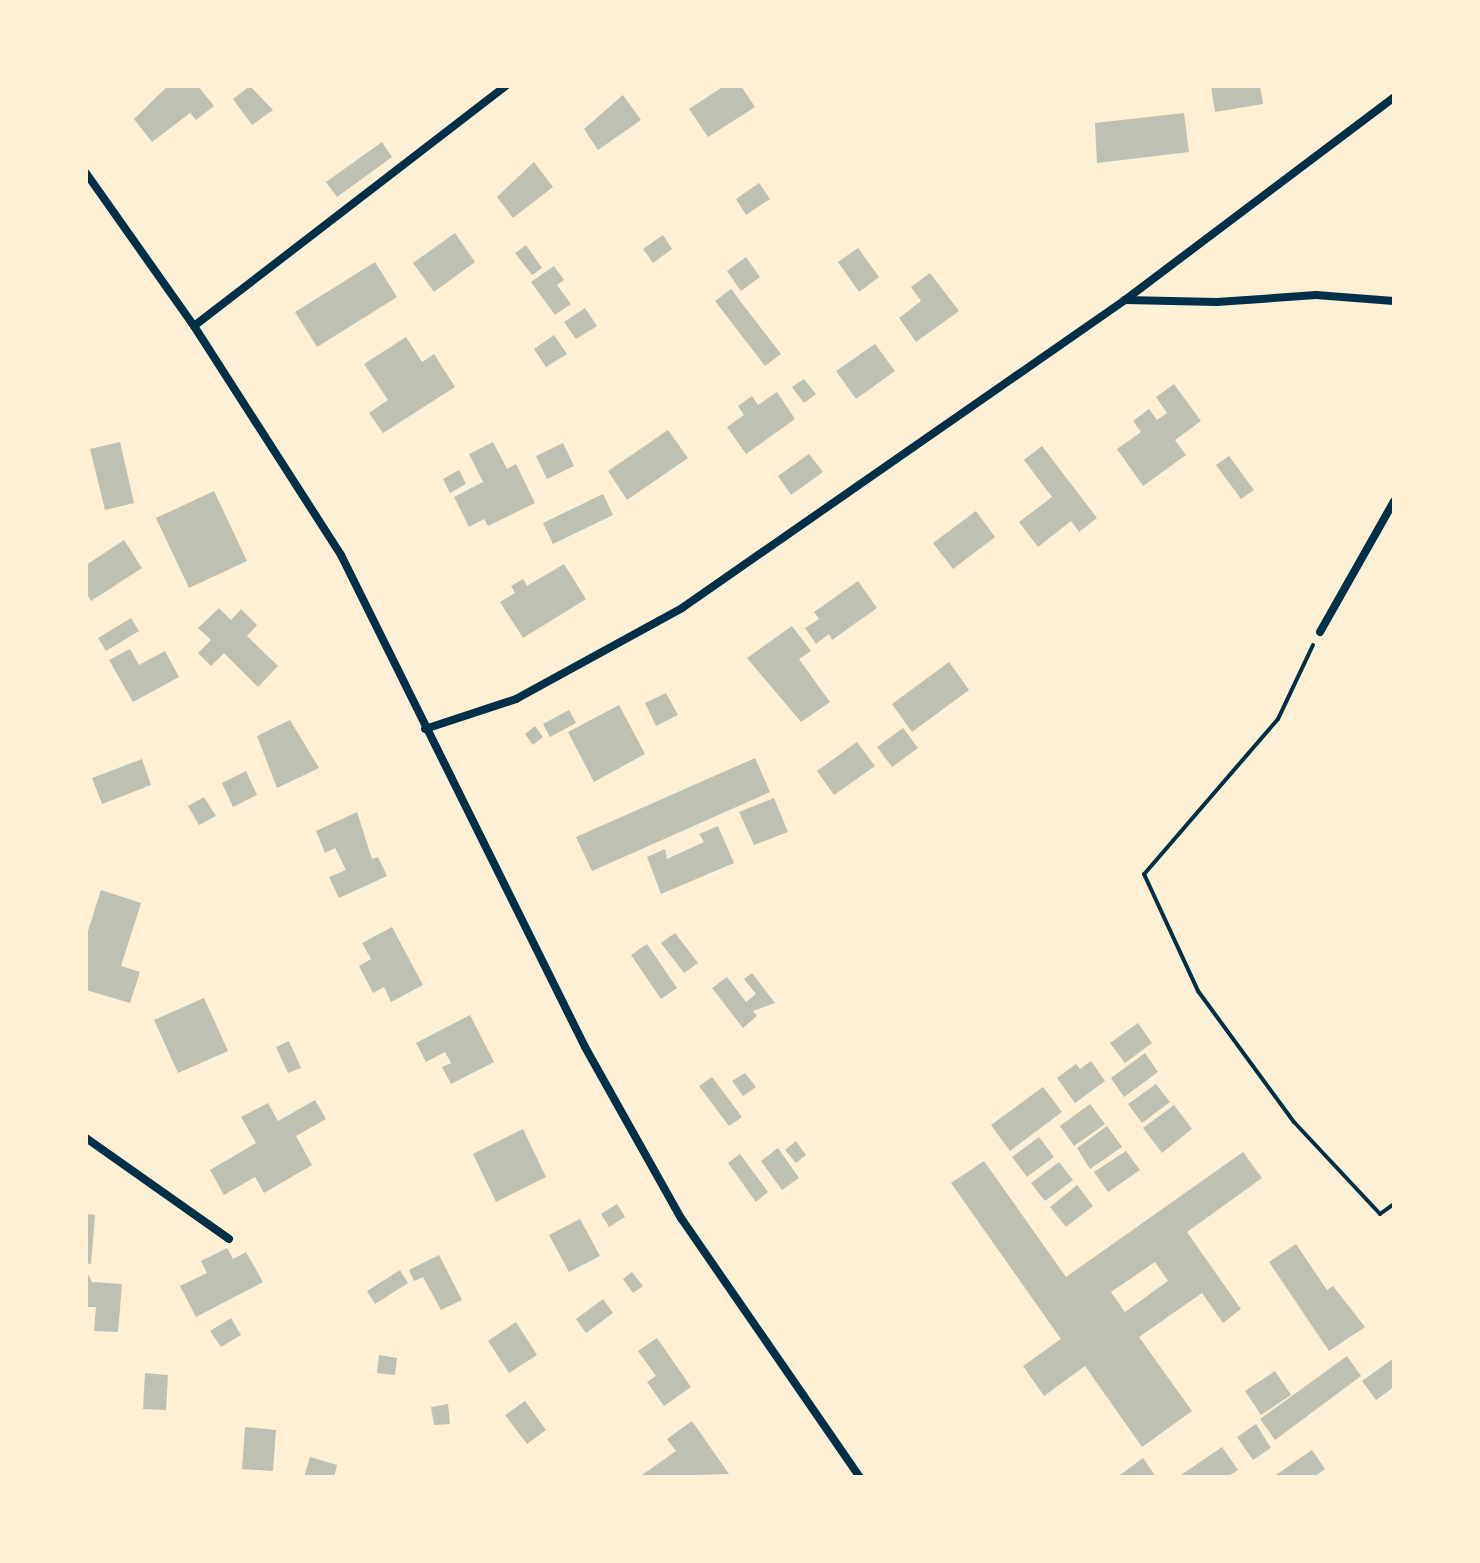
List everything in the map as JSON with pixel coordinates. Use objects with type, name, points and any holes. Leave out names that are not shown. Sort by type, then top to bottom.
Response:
[{"type":"street","points":[[194,326],[506,86]]},
{"type":"street","points":[[425,729],[516,699],[682,608],[1125,300],[1394,97]]},
{"type":"street","points":[[86,173],[194,326],[341,555],[585,1047],[681,1218],[859,1477]]},
{"type":"street","points":[[1125,300],[1217,302],[1316,295],[1394,301]]},
{"type":"street","points":[[1320,632],[1394,501]]},
{"type":"street","points":[[86,1138],[229,1239]]},
{"type":"path","points":[[1320,632],[1278,719],[1144,874],[1198,991],[1294,1122],[1380,1214],[1394,1204]]},
{"type":"building","points":[[168,86],[198,86],[214,106],[196,120],[190,113],[152,142],[134,119]]},
{"type":"building","points":[[250,86],[273,110],[252,125],[233,99]]},
{"type":"building","points":[[724,86],[741,86],[755,107],[708,137],[689,109]]},
{"type":"building","points":[[1211,86],[1260,86],[1263,104],[1215,112]]},
{"type":"building","points":[[623,95],[641,120],[598,150],[584,129]]},
{"type":"building","points":[[1184,113],[1189,152],[1097,163],[1095,123]]},
{"type":"building","points":[[382,142],[392,157],[337,197],[326,182]]},
{"type":"building","points":[[534,162],[553,187],[513,218],[497,197]]},
{"type":"building","points":[[759,183],[770,199],[746,215],[736,199]]},
{"type":"building","points":[[455,233],[475,262],[434,292],[413,263]]},
{"type":"building","points":[[663,235],[672,249],[653,263],[643,249]]},
{"type":"building","points":[[526,245],[542,268],[532,275],[515,253]]},
{"type":"building","points":[[858,248],[879,277],[859,292],[838,262]]},
{"type":"building","points":[[746,257],[760,277],[741,291],[727,271]]},
{"type":"building","points":[[375,262],[397,297],[317,347],[295,312]]},
{"type":"building","points":[[554,266],[564,280],[557,285],[571,304],[555,315],[531,282]]},
{"type":"building","points":[[930,273],[959,311],[916,342],[899,318],[921,301],[911,287]]},
{"type":"building","points":[[731,289],[781,354],[765,366],[715,301]]},
{"type":"building","points":[[585,308],[597,326],[576,339],[564,322]]},
{"type":"building","points":[[554,335],[567,354],[546,367],[534,349]]},
{"type":"building","points":[[406,337],[422,362],[434,354],[455,387],[383,433],[369,413],[388,400],[364,364]]},
{"type":"building","points":[[875,344],[895,371],[856,399],[836,371]]},
{"type":"building","points":[[804,379],[816,394],[804,403],[792,387]]},
{"type":"building","points":[[1174,384],[1201,421],[1175,440],[1186,455],[1143,486],[1117,449],[1141,432],[1133,421],[1149,409],[1157,420],[1167,413],[1156,397]]},
{"type":"building","points":[[777,392],[795,419],[746,454],[727,427],[744,415],[738,406],[752,396],[758,405]]},
{"type":"building","points":[[668,430],[688,458],[627,500],[608,471]]},
{"type":"building","points":[[120,442],[134,503],[105,510],[90,449]]},
{"type":"building","points":[[493,442],[507,469],[516,464],[535,503],[488,526],[484,519],[469,527],[454,497],[483,482],[469,454]]},
{"type":"building","points":[[563,443],[574,466],[547,479],[536,456]]},
{"type":"building","points":[[1042,446],[1097,518],[1079,532],[1071,521],[1038,547],[1019,522],[1052,497],[1024,460]]},
{"type":"building","points":[[809,454],[823,472],[791,495],[778,476]]},
{"type":"building","points":[[1229,456],[1254,490],[1241,499],[1216,465]]},
{"type":"building","points":[[459,470],[466,484],[450,493],[443,479]]},
{"type":"building","points":[[214,491],[247,561],[189,588],[156,518]]},
{"type":"building","points":[[603,494],[613,515],[553,544],[543,523]]},
{"type":"building","points":[[976,511],[995,537],[953,569],[933,543]]},
{"type":"building","points":[[124,540],[142,568],[91,601],[86,593],[86,565]]},
{"type":"building","points":[[564,564],[586,599],[523,638],[500,602],[515,593],[511,586],[523,579],[527,586]]},
{"type":"building","points":[[858,581],[877,608],[832,640],[829,634],[816,644],[805,628],[819,619],[814,612]]},
{"type":"building","points":[[219,608],[231,620],[241,609],[257,625],[247,636],[278,666],[258,687],[224,653],[211,666],[198,653],[211,640],[198,628]]},
{"type":"building","points":[[131,618],[139,631],[106,651],[98,638]]},
{"type":"building","points":[[792,626],[811,651],[799,659],[830,702],[801,722],[747,658]]},
{"type":"building","points":[[130,649],[139,665],[165,651],[179,677],[133,702],[109,660]]},
{"type":"building","points":[[949,662],[969,690],[912,732],[892,704]]},
{"type":"building","points":[[666,693],[678,715],[656,726],[645,703]]},
{"type":"building","points":[[619,705],[645,754],[594,782],[568,732]]},
{"type":"building","points":[[569,710],[576,723],[550,737],[543,724]]},
{"type":"building","points":[[290,720],[319,768],[277,788],[257,736]]},
{"type":"building","points":[[535,726],[543,737],[533,745],[525,734]]},
{"type":"building","points":[[903,728],[918,748],[892,767],[877,747]]},
{"type":"building","points":[[857,742],[875,766],[834,795],[817,771]]},
{"type":"building","points":[[755,758],[770,792],[592,871],[576,837]]},
{"type":"building","points":[[142,759],[151,785],[102,804],[92,778]]},
{"type":"building","points":[[246,771],[257,795],[233,807],[222,783]]},
{"type":"building","points":[[204,797],[216,816],[199,825],[188,806]]},
{"type":"building","points":[[774,798],[788,832],[754,845],[739,812]]},
{"type":"building","points":[[357,812],[372,859],[378,857],[387,876],[339,898],[329,877],[346,870],[335,848],[325,853],[316,831]]},
{"type":"building","points":[[718,826],[734,863],[661,894],[647,857],[665,849],[667,859],[704,842],[699,834]]},
{"type":"building","points":[[101,890],[141,903],[121,966],[140,972],[130,1003],[86,990],[86,937]]},
{"type":"building","points":[[392,927],[423,985],[391,1002],[384,987],[373,993],[359,966],[371,959],[362,943]]},
{"type":"building","points":[[675,933],[698,963],[684,973],[661,943]]},
{"type":"building","points":[[647,944],[677,988],[661,999],[631,955]]},
{"type":"building","points":[[752,973],[775,1003],[753,1011],[757,1016],[743,1028],[712,988],[727,977],[746,1002],[756,994],[744,979]]},
{"type":"building","points":[[204,998],[228,1051],[178,1073],[154,1020]]},
{"type":"building","points":[[470,1015],[494,1062],[451,1084],[442,1067],[451,1063],[445,1052],[426,1062],[416,1043]]},
{"type":"building","points":[[1138,1023],[1152,1043],[1125,1063],[1110,1043]]},
{"type":"building","points":[[289,1041],[301,1068],[288,1073],[276,1047]]},
{"type":"building","points":[[1145,1053],[1158,1072],[1124,1097],[1111,1078]]},
{"type":"building","points":[[1091,1061],[1105,1081],[1075,1103],[1057,1078],[1076,1064],[1080,1069]]},
{"type":"building","points":[[745,1073],[756,1087],[743,1096],[732,1081]]},
{"type":"building","points":[[712,1077],[742,1117],[729,1126],[699,1086]]},
{"type":"building","points":[[1156,1084],[1170,1102],[1142,1123],[1128,1104]]},
{"type":"building","points":[[1043,1087],[1062,1112],[1010,1151],[991,1125]]},
{"type":"building","points":[[315,1100],[326,1119],[296,1136],[312,1165],[264,1193],[255,1177],[224,1195],[210,1170],[256,1143],[241,1117],[268,1103],[278,1121]]},
{"type":"building","points":[[1090,1104],[1105,1124],[1074,1146],[1060,1126]]},
{"type":"building","points":[[1174,1105],[1192,1129],[1162,1153],[1143,1128]]},
{"type":"building","points":[[1107,1126],[1122,1147],[1090,1169],[1077,1148]]},
{"type":"building","points":[[523,1129],[546,1177],[496,1202],[473,1154]]},
{"type":"building","points":[[1039,1137],[1054,1157],[1027,1177],[1012,1157]]},
{"type":"building","points":[[796,1141],[806,1155],[796,1163],[785,1150]]},
{"type":"building","points":[[778,1148],[799,1178],[782,1190],[761,1161]]},
{"type":"building","points":[[1126,1151],[1140,1170],[1108,1192],[1094,1172]]},
{"type":"building","points":[[1243,1152],[1262,1178],[1187,1232],[1241,1309],[1223,1323],[1202,1293],[1139,1337],[1192,1411],[1142,1447],[1085,1366],[1044,1396],[1023,1366],[1061,1339],[951,1183],[984,1161],[1066,1277]],"holes":[[[1155,1262],[1168,1281],[1125,1312],[1111,1292]]]},
{"type":"building","points":[[740,1154],[768,1192],[756,1202],[728,1163]]},
{"type":"building","points":[[1059,1162],[1073,1180],[1045,1201],[1031,1183]]},
{"type":"building","points":[[1077,1185],[1093,1206],[1066,1227],[1050,1207]]},
{"type":"building","points":[[617,1204],[625,1217],[609,1227],[601,1214]]},
{"type":"building","points":[[86,1214],[95,1215],[91,1264],[86,1263]]},
{"type":"building","points":[[580,1219],[600,1256],[569,1272],[549,1235]]},
{"type":"building","points":[[1296,1244],[1327,1290],[1333,1286],[1365,1327],[1329,1351],[1269,1262]]},
{"type":"building","points":[[227,1248],[233,1259],[246,1252],[263,1282],[196,1317],[180,1286],[207,1273],[201,1261]]},
{"type":"building","points":[[439,1255],[462,1300],[441,1310],[423,1277],[414,1281],[409,1270]]},
{"type":"building","points":[[86,1270],[92,1282],[122,1284],[118,1332],[94,1331],[96,1307],[86,1307]]},
{"type":"building","points":[[400,1270],[408,1283],[375,1304],[367,1291]]},
{"type":"building","points":[[632,1272],[643,1286],[633,1293],[623,1279]]},
{"type":"building","points":[[603,1299],[613,1313],[586,1333],[576,1319]]},
{"type":"building","points":[[231,1318],[241,1335],[221,1347],[210,1331]]},
{"type":"building","points":[[516,1322],[537,1355],[509,1373],[488,1341]]},
{"type":"building","points":[[657,1338],[691,1387],[664,1406],[647,1382],[656,1376],[638,1351]]},
{"type":"building","points":[[379,1355],[397,1358],[395,1375],[377,1373]]},
{"type":"building","points":[[1347,1356],[1361,1376],[1275,1440],[1260,1419]]},
{"type":"building","points":[[1394,1358],[1394,1387],[1376,1400],[1362,1381]]},
{"type":"building","points":[[1275,1371],[1291,1395],[1261,1415],[1245,1391]]},
{"type":"building","points":[[145,1373],[168,1375],[166,1410],[143,1409]]},
{"type":"building","points":[[525,1401],[546,1430],[527,1444],[505,1415]]},
{"type":"building","points":[[448,1404],[450,1424],[434,1425],[431,1407]]},
{"type":"building","points":[[692,1421],[729,1474],[639,1477],[676,1451],[667,1439]]},
{"type":"building","points":[[1256,1424],[1271,1448],[1253,1460],[1237,1437]]},
{"type":"building","points":[[245,1427],[276,1430],[273,1471],[242,1469]]},
{"type":"building","points":[[1222,1447],[1238,1470],[1227,1477],[1178,1477]]},
{"type":"building","points":[[1312,1450],[1325,1469],[1314,1477],[1273,1477]]},
{"type":"building","points":[[310,1457],[337,1465],[334,1477],[304,1477]]},
{"type":"building","points":[[1143,1458],[1156,1477],[1120,1475]]}]
